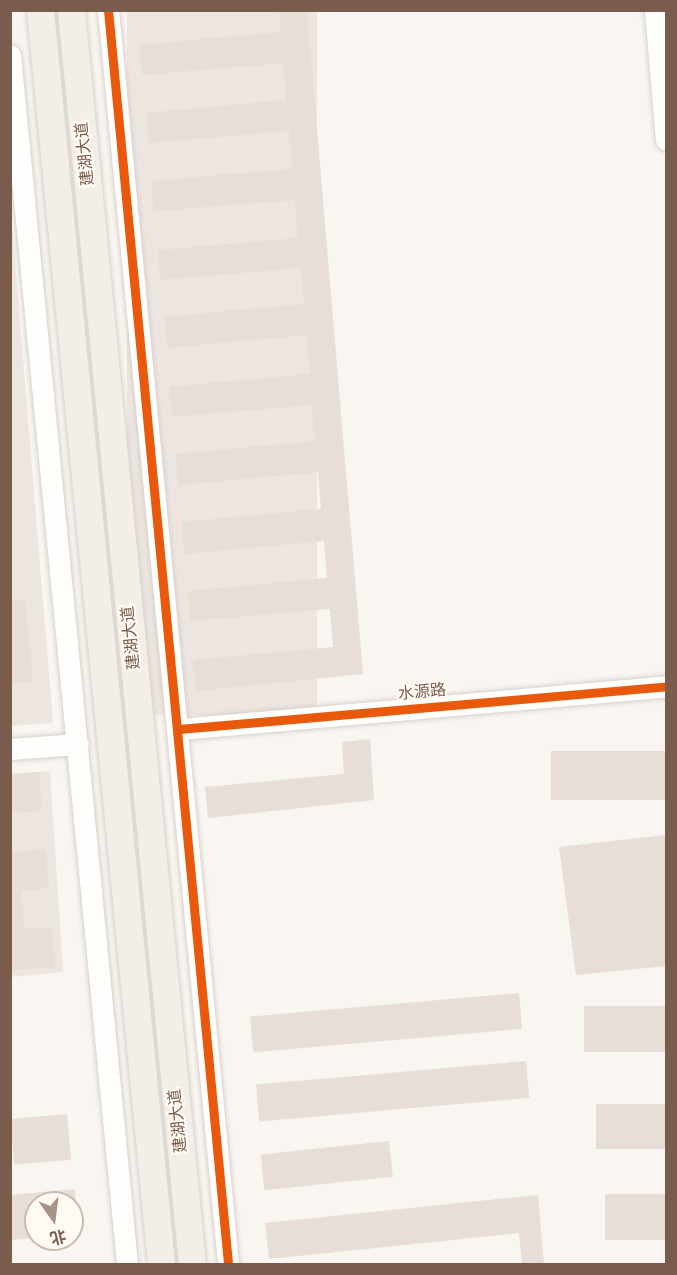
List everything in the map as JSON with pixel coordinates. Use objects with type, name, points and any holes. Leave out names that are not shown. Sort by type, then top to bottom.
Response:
[{"type":"main road","name":"建湖大道","points":[[40,10],[161,1264]]},
{"type":"main road","name":"建湖大道","points":[[71,10],[192,1264]]},
{"type":"street","points":[[108,10],[179,729],[228,1264]]},
{"type":"street","points":[[655,10],[666,140]]},
{"type":"street","points":[[10,55],[127,1264]]},
{"type":"street","name":"水源路","points":[[179,729],[666,686]]},
{"type":"street","points":[[10,749],[78,744]]},
{"type":"shaded area","points":[[127,11],[317,11],[317,715],[127,715]]},
{"type":"shaded area","points":[[10,201],[53,723],[11,726],[10,726]]},
{"type":"shaded area","points":[[50,771],[63,972],[11,977],[11,774]]},
{"type":"building","points":[[279,10],[307,10],[363,674],[196,691],[193,660],[333,647],[330,609],[190,621],[188,591],[327,578],[324,541],[184,554],[182,522],[321,509],[318,472],[178,485],[176,454],[315,441],[312,405],[172,417],[169,387],[310,374],[306,335],[167,348],[164,317],[304,304],[301,268],[160,280],[158,250],[298,238],[295,200],[154,211],[151,181],[292,169],[289,131],[149,143],[146,113],[286,100],[283,63],[142,75],[139,45],[280,32]]},
{"type":"building","points":[[25,599],[33,681],[10,683],[10,601]]},
{"type":"building","points":[[370,739],[374,800],[208,818],[205,787],[344,774],[342,742]]},
{"type":"building","points":[[551,751],[666,751],[666,800],[551,800]]},
{"type":"building","points":[[39,772],[42,811],[13,813],[10,774]]},
{"type":"building","points":[[666,835],[666,966],[576,975],[559,847]]},
{"type":"building","points":[[45,849],[49,888],[21,890],[24,929],[52,927],[55,967],[10,970],[10,852]]},
{"type":"building","points":[[519,993],[522,1029],[253,1052],[250,1017]]},
{"type":"building","points":[[584,1006],[666,1006],[666,1052],[584,1052]]},
{"type":"building","points":[[526,1061],[529,1098],[259,1121],[256,1085]]},
{"type":"building","points":[[596,1104],[666,1104],[666,1149],[596,1149]]},
{"type":"building","points":[[67,1114],[71,1160],[14,1165],[10,1119]]},
{"type":"building","points":[[389,1141],[393,1177],[264,1190],[261,1154]]},
{"type":"building","points":[[24,1194],[24,1239],[10,1240],[10,1195]]},
{"type":"building","points":[[605,1194],[666,1194],[666,1240],[605,1240]]},
{"type":"building","points":[[538,1195],[544,1264],[522,1264],[519,1233],[269,1259],[265,1223]]},
{"type":"cycle path","points":[[108,10],[228,1264]]},
{"type":"cycle path","points":[[179,729],[666,686]]}]
